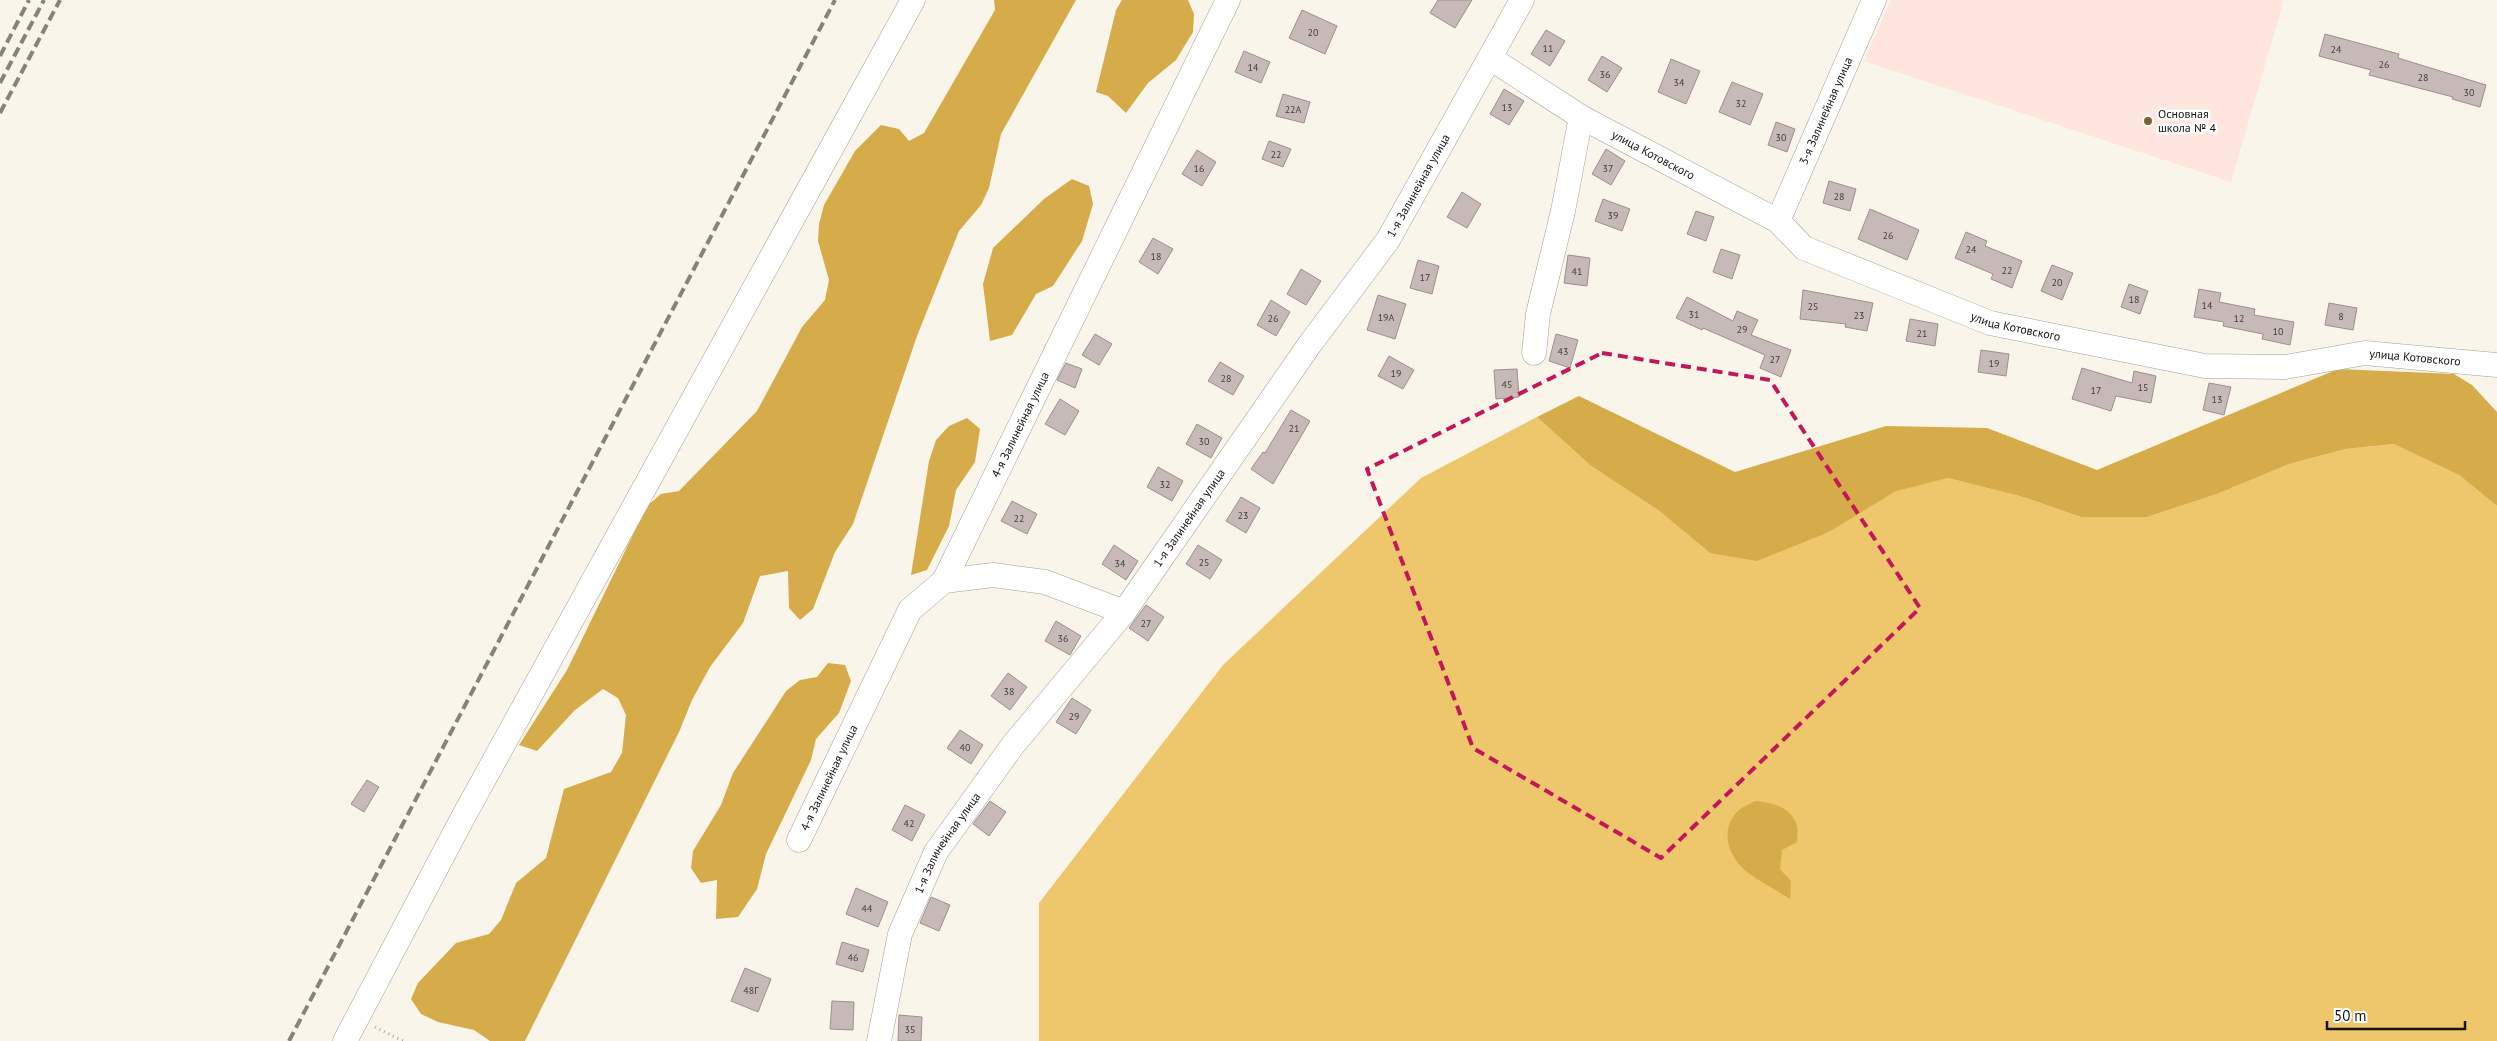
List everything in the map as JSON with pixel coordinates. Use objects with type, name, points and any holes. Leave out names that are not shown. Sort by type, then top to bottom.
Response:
[{"type":"street","points":[[345,1041],[460,821],[913,0]]},
{"type":"street","name":"4-я Залинейная улица","points":[[799,840],[910,610],[944,581],[1228,0]]},
{"type":"street","name":"1-я Залинейная улица","points":[[879,1041],[900,934],[936,852],[1012,746],[1124,612],[1310,344],[1388,240],[1522,0]]},
{"type":"street","name":"3-я Залинейная улица","points":[[1778,221],[1874,0]]},
{"type":"street","name":"улица Котовского","points":[[1490,58],[1581,117],[1778,221],[1804,248],[1990,323],[2205,366],[2286,367],[2365,353],[2497,365]]},
{"type":"street","points":[[1534,353],[1538,314],[1563,211],[1581,117]]},
{"type":"street","points":[[944,581],[993,576],[1045,582],[1124,612]]},
{"type":"path","points":[[357,1017],[403,1041]]},
{"type":"highlighted area","points":[[1602,353],[1770,380],[1920,608],[1661,858],[1473,748],[1367,469]]},
{"type":"shaded area","points":[[994,0],[1076,0],[1001,134],[989,188],[981,205],[959,231],[917,336],[853,524],[835,552],[813,609],[800,620],[789,608],[788,571],[760,576],[743,623],[710,667],[692,700],[679,732],[525,1041],[490,1041],[474,1030],[438,1022],[421,1014],[411,999],[418,983],[456,943],[489,934],[501,920],[516,883],[546,858],[564,789],[611,772],[622,753],[626,715],[618,698],[603,689],[575,710],[537,751],[519,745],[567,670],[647,506],[661,494],[679,491],[757,411],[802,327],[825,300],[829,280],[818,241],[819,224],[824,205],[855,151],[881,125],[899,129],[909,141],[924,133],[995,10]]},
{"type":"shaded area","points":[[1122,0],[1188,0],[1194,14],[1193,32],[1176,60],[1148,83],[1126,113],[1108,96],[1096,92],[1116,10]]},
{"type":"shaded area","name":"Основная школа № 4","points":[[1891,0],[2284,0],[2231,182],[1864,61]]},
{"type":"shaded area","points":[[1072,179],[1089,186],[1093,204],[1082,241],[1053,286],[1036,294],[1012,335],[990,341],[983,284],[993,248],[1044,199]]},
{"type":"shaded area","points":[[2338,369],[2454,374],[2472,385],[2497,412],[2497,506],[2459,475],[2394,444],[2346,449],[2289,464],[2217,494],[2147,517],[2081,517],[2023,497],[1948,478],[1896,491],[1829,532],[1757,561],[1710,553],[1658,510],[1591,466],[1537,417],[1579,396],[1735,472],[1886,426],[1987,428],[2097,470]]},
{"type":"shaded area","points":[[1537,417],[1591,466],[1658,510],[1710,553],[1829,532],[1896,490],[1948,478],[2023,497],[2081,517],[2147,517],[2217,494],[2289,464],[2346,449],[2395,444],[2459,475],[2497,506],[2497,1041],[1039,1041],[1039,903],[1223,665],[1421,478]]},
{"type":"shaded area","points":[[967,418],[980,429],[975,462],[956,490],[949,526],[927,570],[911,575],[929,461],[936,440],[949,426]]},
{"type":"shaded area","points":[[828,663],[845,665],[851,681],[839,713],[816,739],[811,760],[766,854],[757,889],[738,917],[716,919],[717,880],[701,883],[691,868],[693,851],[721,805],[733,773],[786,691],[800,680],[817,677]]},
{"type":"shaded area","points":[[1755,801],[1774,804],[1786,810],[1791,814],[1797,826],[1797,842],[1782,850],[1780,869],[1791,881],[1790,899],[1763,883],[1740,866],[1728,843],[1727,834],[1732,818],[1740,810]]},
{"type":"building","points":[[1438,0],[1472,0],[1455,28],[1430,13]]},
{"type":"building","points":[[1302,10],[1337,26],[1325,54],[1289,38]]},
{"type":"building","points":[[1546,30],[1565,41],[1550,66],[1531,54]]},
{"type":"building","points":[[2325,34],[2399,54],[2398,58],[2486,85],[2480,107],[2452,99],[2453,97],[2369,75],[2371,70],[2319,56]]},
{"type":"building","points":[[1244,51],[1270,62],[1261,83],[1235,72]]},
{"type":"building","points":[[1602,56],[1622,68],[1607,92],[1588,80]]},
{"type":"building","points":[[1671,59],[1700,71],[1686,104],[1658,92]]},
{"type":"building","points":[[1732,82],[1763,94],[1750,125],[1719,112]]},
{"type":"building","points":[[1504,89],[1524,101],[1509,125],[1490,114]]},
{"type":"building","points":[[1283,94],[1310,102],[1304,123],[1276,116]]},
{"type":"building","points":[[1776,122],[1795,129],[1787,152],[1768,145]]},
{"type":"building","points":[[1269,141],[1291,149],[1283,167],[1262,159]]},
{"type":"building","points":[[1606,149],[1625,161],[1611,185],[1592,174]]},
{"type":"building","points":[[1197,150],[1216,162],[1202,186],[1182,174]]},
{"type":"building","points":[[1829,181],[1856,189],[1850,211],[1823,203]]},
{"type":"building","points":[[1462,192],[1481,204],[1467,228],[1447,217]]},
{"type":"building","points":[[1603,199],[1630,209],[1622,231],[1595,221]]},
{"type":"building","points":[[1870,209],[1919,230],[1907,260],[1858,239]]},
{"type":"building","points":[[1696,211],[1714,217],[1706,241],[1687,234]]},
{"type":"building","points":[[1966,232],[1987,241],[1985,246],[2022,261],[2012,288],[1991,279],[1993,274],[1955,258]]},
{"type":"building","points":[[1153,238],[1173,249],[1158,274],[1139,262]]},
{"type":"building","points":[[1721,249],[1740,255],[1732,279],[1713,272]]},
{"type":"building","points":[[1568,255],[1590,258],[1587,286],[1564,283]]},
{"type":"building","points":[[1418,260],[1439,266],[1432,294],[1410,288]]},
{"type":"building","points":[[2052,265],[2073,273],[2062,300],[2041,291]]},
{"type":"building","points":[[1301,269],[1321,281],[1306,305],[1287,294]]},
{"type":"building","points":[[2129,284],[2148,291],[2140,314],[2121,307]]},
{"type":"building","points":[[2199,289],[2221,293],[2219,302],[2255,309],[2254,315],[2294,322],[2290,345],[2262,339],[2263,334],[2223,326],[2224,322],[2194,317]]},
{"type":"building","points":[[1803,290],[1873,303],[1867,331],[1845,327],[1846,324],[1800,319]]},
{"type":"building","points":[[1378,295],[1406,304],[1395,339],[1367,330]]},
{"type":"building","points":[[1687,297],[1733,321],[1737,311],[1758,320],[1751,335],[1791,350],[1781,377],[1760,368],[1765,355],[1676,318]]},
{"type":"building","points":[[1271,300],[1290,312],[1276,336],[1257,325]]},
{"type":"building","points":[[2329,303],[2357,308],[2353,330],[2325,325]]},
{"type":"building","points":[[1910,319],[1938,324],[1935,346],[1906,341]]},
{"type":"building","points":[[1095,334],[1112,344],[1099,365],[1082,355]]},
{"type":"building","points":[[1556,334],[1578,340],[1570,368],[1549,361]]},
{"type":"building","points":[[1981,350],[2009,354],[2006,376],[1978,372]]},
{"type":"building","points":[[1389,356],[1414,370],[1403,389],[1378,376]]},
{"type":"building","points":[[1220,362],[1244,376],[1233,395],[1208,381]]},
{"type":"building","points":[[1066,363],[1082,369],[1075,388],[1057,380]]},
{"type":"building","points":[[2082,368],[2132,383],[2134,371],[2156,376],[2151,403],[2116,396],[2111,411],[2072,399]]},
{"type":"building","points":[[1517,369],[1519,397],[1496,399],[1494,370]]},
{"type":"building","points":[[2209,383],[2231,387],[2224,415],[2203,410]]},
{"type":"building","points":[[1060,399],[1079,411],[1065,435],[1045,424]]},
{"type":"building","points":[[1291,410],[1310,421],[1273,484],[1251,469],[1263,452],[1265,453]]},
{"type":"building","points":[[1197,424],[1222,438],[1211,458],[1186,444]]},
{"type":"building","points":[[1158,467],[1183,481],[1172,501],[1147,487]]},
{"type":"building","points":[[1241,497],[1260,508],[1246,533],[1226,521]]},
{"type":"building","points":[[1012,501],[1037,514],[1027,534],[1001,521]]},
{"type":"building","points":[[1114,545],[1138,561],[1126,580],[1102,564]]},
{"type":"building","points":[[1198,545],[1222,560],[1210,579],[1186,564]]},
{"type":"building","points":[[1146,605],[1164,617],[1148,641],[1129,628]]},
{"type":"building","points":[[1056,621],[1081,636],[1070,655],[1045,641]]},
{"type":"building","points":[[1008,673],[1027,687],[1010,710],[991,696]]},
{"type":"building","points":[[1072,698],[1091,710],[1076,734],[1056,722]]},
{"type":"building","points":[[960,730],[983,745],[971,764],[947,748]]},
{"type":"building","points":[[367,780],[379,787],[364,812],[351,804]]},
{"type":"building","points":[[990,801],[1006,812],[989,836],[973,824]]},
{"type":"building","points":[[905,805],[925,815],[912,841],[892,830]]},
{"type":"building","points":[[856,888],[888,902],[878,927],[846,914]]},
{"type":"building","points":[[931,897],[950,905],[939,931],[920,923]]},
{"type":"building","points":[[842,942],[869,950],[863,972],[836,964]]},
{"type":"building","points":[[745,968],[771,979],[758,1012],[731,1001]]},
{"type":"building","points":[[832,1001],[854,1002],[853,1030],[830,1029]]},
{"type":"building","points":[[899,1015],[922,1017],[921,1041],[898,1041]]},
{"type":"railway","points":[[0,56],[29,0]]},
{"type":"railway","points":[[0,83],[44,0]]},
{"type":"railway","points":[[0,113],[60,0]]},
{"type":"railway","points":[[289,1041],[835,0]]},
{"type":"place","name":"Основная школа № 4","points":[[2148,121]]}]
